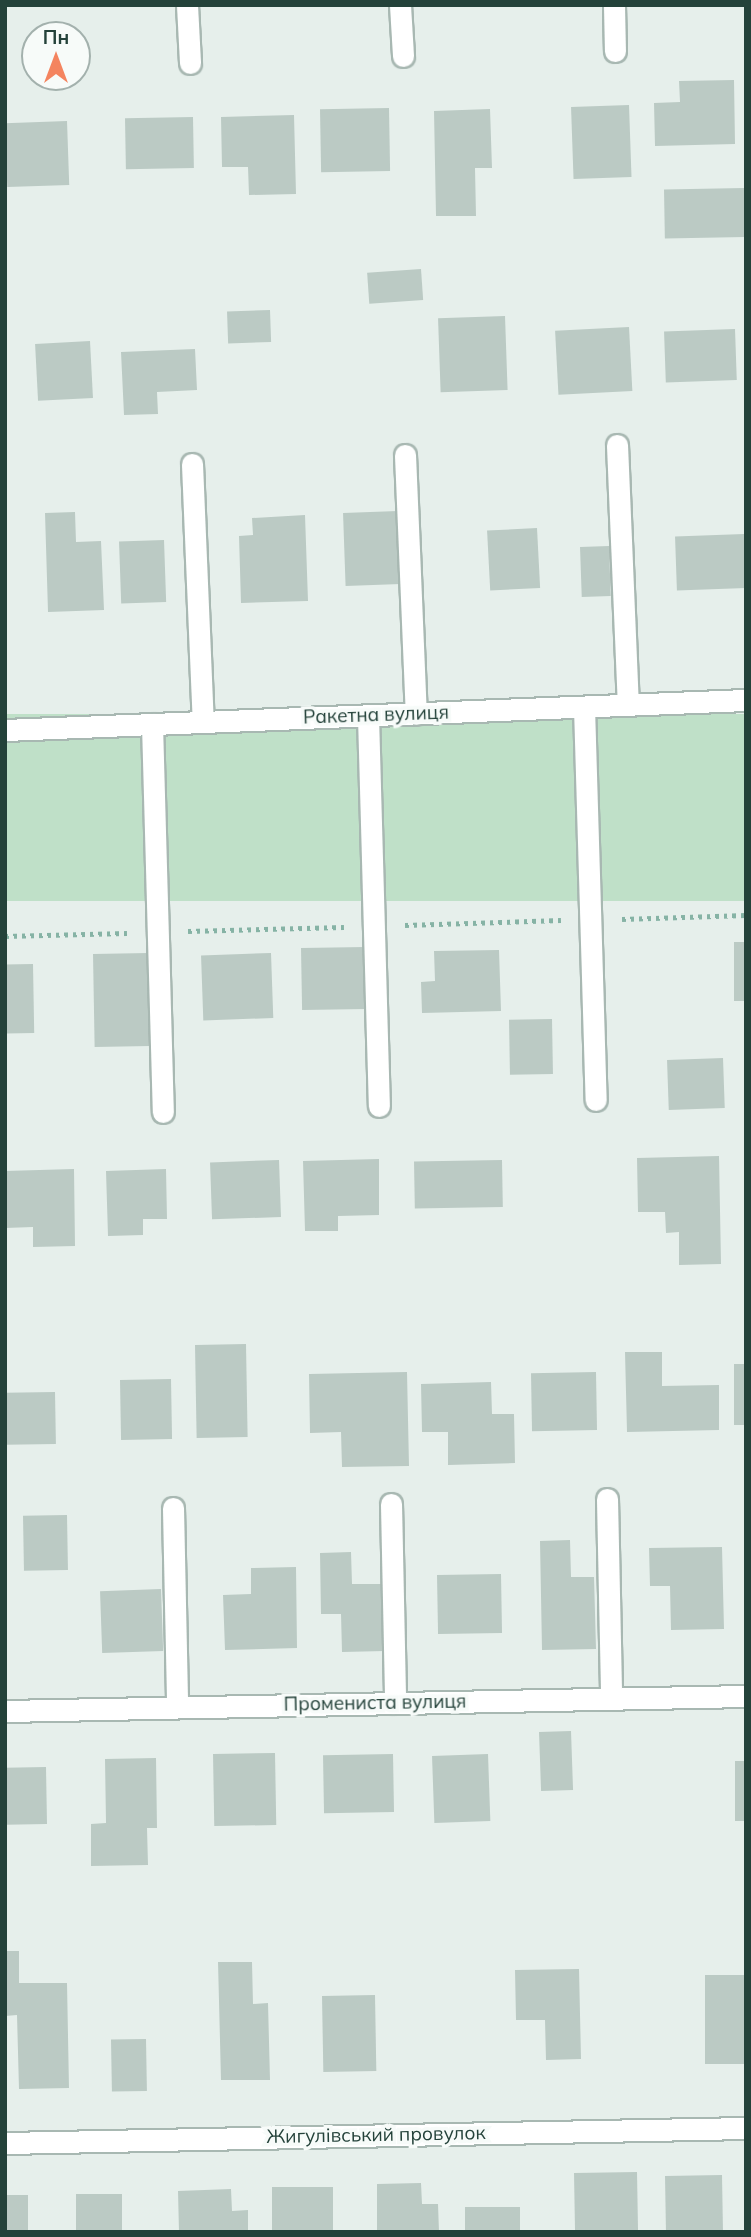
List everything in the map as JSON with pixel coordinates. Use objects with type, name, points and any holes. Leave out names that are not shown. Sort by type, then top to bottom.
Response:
[{"type":"street","points":[[187,5],[190,63]]},
{"type":"street","points":[[400,5],[403,56]]},
{"type":"street","points":[[614,5],[615,51]]},
{"type":"street","points":[[617,445],[628,705]]},
{"type":"street","points":[[405,455],[416,714]]},
{"type":"street","points":[[192,464],[203,722]]},
{"type":"street","name":"Ракетна вулиця","points":[[5,730],[746,700]]},
{"type":"street","points":[[584,707],[596,1100]]},
{"type":"street","points":[[368,716],[379,1106]]},
{"type":"street","points":[[152,724],[163,1112]]},
{"type":"street","points":[[607,1499],[611,1698]]},
{"type":"street","points":[[391,1504],[395,1703]]},
{"type":"street","points":[[173,1508],[177,1707]]},
{"type":"street","name":"Промениста вулиця","points":[[5,1711],[746,1696]]},
{"type":"street","name":"Жигулівський провулок","points":[[5,2143],[746,2128]]},
{"type":"green space","points":[[5,714],[746,714],[746,901],[5,901]]},
{"type":"building","points":[[734,80],[735,144],[655,146],[654,103],[680,102],[679,81]]},
{"type":"building","points":[[629,105],[632,177],[574,179],[571,107]]},
{"type":"building","points":[[389,108],[390,171],[321,172],[320,109]]},
{"type":"building","points":[[490,109],[492,168],[475,168],[476,216],[436,216],[434,111]]},
{"type":"building","points":[[294,115],[296,194],[249,195],[248,167],[222,167],[221,117]]},
{"type":"building","points":[[193,117],[194,168],[126,169],[125,118]]},
{"type":"building","points":[[67,121],[69,185],[7,187],[5,123]]},
{"type":"building","points":[[744,188],[745,237],[665,238],[664,189]]},
{"type":"building","points":[[421,269],[423,300],[369,304],[367,273]]},
{"type":"building","points":[[270,310],[271,342],[228,343],[227,312]]},
{"type":"building","points":[[505,316],[508,390],[441,392],[438,318]]},
{"type":"building","points":[[629,327],[632,391],[558,395],[555,331]]},
{"type":"building","points":[[735,329],[737,380],[666,382],[664,331]]},
{"type":"building","points":[[90,341],[93,398],[38,401],[35,344]]},
{"type":"building","points":[[195,349],[197,390],[157,392],[158,414],[124,415],[121,352]]},
{"type":"building","points":[[398,511],[401,584],[346,586],[343,513]]},
{"type":"building","points":[[75,512],[76,542],[101,541],[104,610],[48,612],[45,513]]},
{"type":"building","points":[[305,515],[308,601],[241,603],[239,536],[253,535],[252,518]]},
{"type":"building","points":[[537,528],[540,588],[490,591],[487,531]]},
{"type":"building","points":[[744,534],[746,588],[677,590],[675,536]]},
{"type":"building","points":[[164,540],[166,602],[121,604],[119,542]]},
{"type":"building","points":[[609,546],[611,596],[582,597],[580,547]]},
{"type":"building","points":[[734,942],[746,942],[746,1001],[734,1001]]},
{"type":"building","points":[[365,947],[366,1009],[302,1010],[301,948]]},
{"type":"building","points":[[499,950],[501,1011],[422,1013],[421,982],[435,981],[434,951]]},
{"type":"building","points":[[148,953],[150,1046],[95,1047],[93,954]]},
{"type":"building","points":[[271,953],[273,1018],[203,1020],[201,955]]},
{"type":"building","points":[[5,964],[33,964],[34,1033],[6,1033]]},
{"type":"building","points":[[552,1019],[553,1074],[510,1075],[509,1020]]},
{"type":"building","points":[[723,1058],[725,1108],[669,1110],[667,1060]]},
{"type":"building","points":[[719,1156],[721,1264],[679,1265],[679,1232],[666,1233],[665,1212],[638,1212],[637,1158]]},
{"type":"building","points":[[379,1159],[379,1215],[338,1216],[338,1231],[305,1231],[303,1161]]},
{"type":"building","points":[[279,1160],[281,1217],[212,1219],[210,1162]]},
{"type":"building","points":[[502,1160],[503,1207],[415,1209],[414,1162]]},
{"type":"building","points":[[74,1169],[75,1246],[33,1247],[33,1227],[5,1228],[5,1171]]},
{"type":"building","points":[[166,1169],[167,1219],[143,1219],[143,1235],[108,1236],[106,1171]]},
{"type":"building","points":[[246,1344],[248,1437],[197,1438],[195,1345]]},
{"type":"building","points":[[625,1352],[662,1352],[662,1386],[719,1385],[719,1430],[627,1432]]},
{"type":"building","points":[[734,1364],[746,1364],[746,1425],[734,1425]]},
{"type":"building","points":[[407,1372],[409,1466],[342,1467],[341,1432],[310,1433],[309,1374]]},
{"type":"building","points":[[596,1372],[597,1430],[532,1431],[531,1373]]},
{"type":"building","points":[[171,1379],[172,1439],[121,1440],[120,1380]]},
{"type":"building","points":[[491,1382],[492,1414],[514,1414],[515,1463],[448,1465],[448,1432],[422,1432],[421,1384]]},
{"type":"building","points":[[55,1392],[56,1444],[6,1445],[5,1393]]},
{"type":"building","points":[[67,1515],[68,1570],[24,1571],[23,1516]]},
{"type":"building","points":[[570,1540],[571,1577],[594,1577],[596,1649],[542,1650],[540,1541]]},
{"type":"building","points":[[722,1547],[724,1629],[671,1630],[670,1586],[650,1586],[649,1548]]},
{"type":"building","points":[[351,1552],[352,1584],[384,1584],[385,1651],[342,1652],[341,1614],[321,1614],[320,1553]]},
{"type":"building","points":[[296,1567],[297,1648],[225,1650],[223,1595],[251,1594],[251,1568]]},
{"type":"building","points":[[501,1574],[502,1633],[438,1634],[437,1575]]},
{"type":"building","points":[[161,1589],[163,1651],[102,1653],[100,1591]]},
{"type":"building","points":[[571,1731],[573,1790],[541,1791],[539,1732]]},
{"type":"building","points":[[275,1753],[276,1825],[214,1826],[213,1754]]},
{"type":"building","points":[[393,1754],[394,1812],[324,1813],[323,1755]]},
{"type":"building","points":[[488,1754],[490,1821],[434,1823],[432,1756]]},
{"type":"building","points":[[156,1758],[157,1828],[147,1828],[148,1865],[91,1866],[91,1824],[106,1823],[105,1759]]},
{"type":"building","points":[[735,1761],[746,1761],[746,1821],[735,1821]]},
{"type":"building","points":[[46,1767],[47,1824],[6,1825],[5,1768]]},
{"type":"building","points":[[5,1951],[19,1951],[19,1983],[67,1983],[69,2088],[19,2089],[17,2015],[5,2016]]},
{"type":"building","points":[[218,1962],[252,1962],[253,2004],[268,2003],[270,2080],[221,2080]]},
{"type":"building","points":[[579,1969],[581,2059],[546,2060],[545,2020],[516,2020],[515,1970]]},
{"type":"building","points":[[705,1975],[746,1975],[746,2064],[705,2064]]},
{"type":"building","points":[[375,1995],[376,2071],[323,2072],[322,1996]]},
{"type":"building","points":[[146,2039],[147,2091],[112,2092],[111,2040]]},
{"type":"building","points":[[637,2172],[638,2232],[575,2232],[574,2173]]},
{"type":"building","points":[[722,2175],[723,2232],[666,2232],[665,2176]]},
{"type":"building","points":[[421,2183],[422,2204],[438,2204],[439,2232],[377,2232],[377,2184]]},
{"type":"building","points":[[272,2187],[333,2187],[333,2232],[272,2232]]},
{"type":"building","points":[[231,2189],[232,2211],[248,2210],[248,2232],[179,2232],[178,2191]]},
{"type":"building","points":[[76,2194],[122,2194],[122,2232],[76,2232]]},
{"type":"building","points":[[5,2195],[28,2195],[28,2232],[5,2232]]},
{"type":"building","points":[[465,2207],[520,2207],[520,2232],[465,2232]]}]
